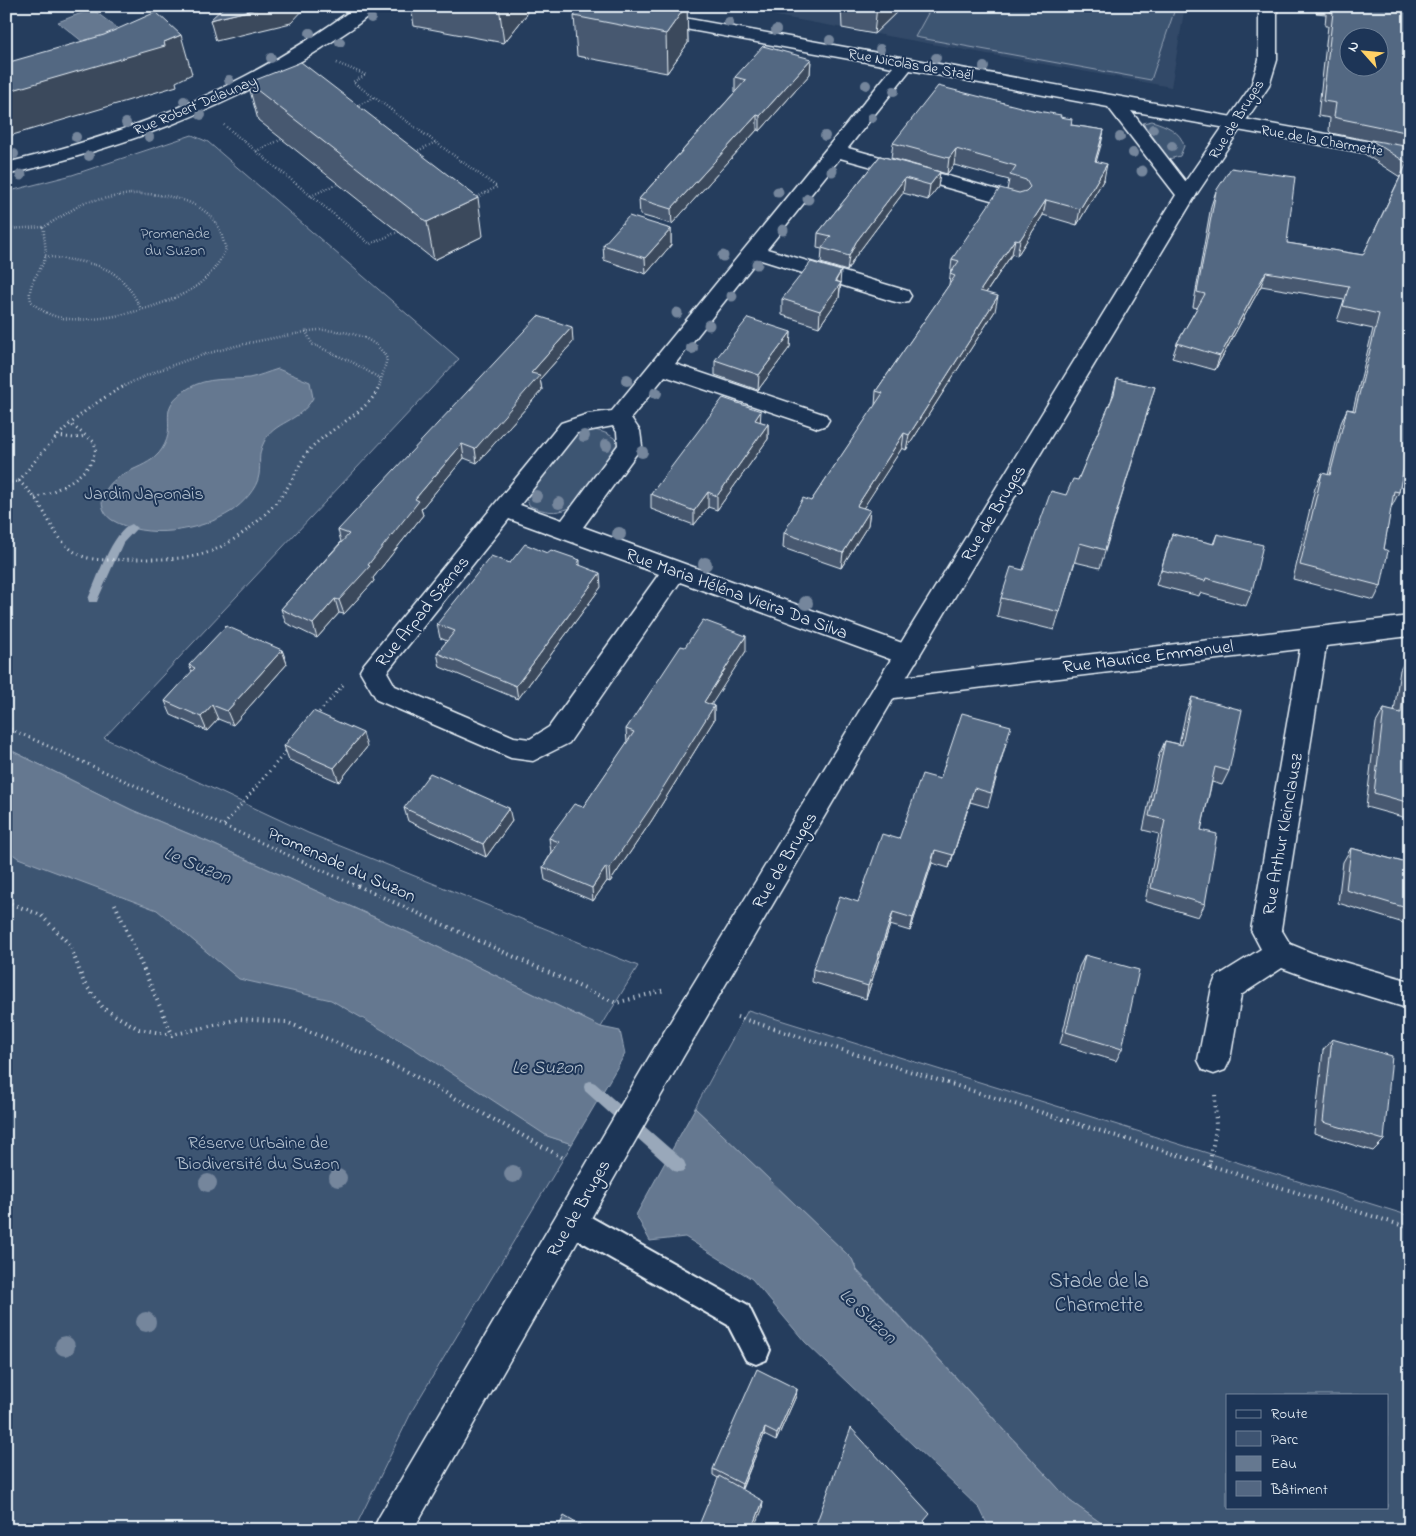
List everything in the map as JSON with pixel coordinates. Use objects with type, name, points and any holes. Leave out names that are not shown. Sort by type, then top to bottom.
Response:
[{"type":"street","name":"Rue Robert Delaunay","points":[[6,169],[106,141],[200,106],[247,84],[306,51],[368,6]]},
{"type":"street","name":"Rue Nicolas de Staël","points":[[587,6],[906,63],[1234,126]]},
{"type":"street","name":"Rue de Bruges","points":[[392,1530],[672,1047],[886,689],[1186,195],[1260,86],[1268,60],[1268,6]]},
{"type":"street","points":[[504,508],[570,428],[588,422],[619,418],[753,251],[837,151],[906,63]]},
{"type":"street","points":[[1116,103],[1186,195]]},
{"type":"street","name":"Rue de la Charmette","points":[[1234,126],[1410,155]]},
{"type":"street","points":[[837,151],[1016,201]]},
{"type":"street","points":[[753,251],[900,296]]},
{"type":"street","points":[[661,367],[818,420]]},
{"type":"street","points":[[567,531],[630,446],[628,431],[619,418]]},
{"type":"street","name":"Rue Maria Héléna Vieira Da Silva","points":[[504,508],[907,655]]},
{"type":"street","name":"Rue Arpad Szenes","points":[[504,508],[373,671],[386,693],[511,747],[533,750],[559,735],[675,570]]},
{"type":"street","name":"Rue Maurice Emmanuel","points":[[886,689],[1410,626]]},
{"type":"street","name":"Rue Arthur Kleinclausz","points":[[1279,953],[1266,930],[1315,636]]},
{"type":"street","points":[[1214,1060],[1227,987],[1279,953],[1309,965],[1410,995]]},
{"type":"lane","points":[[571,1220],[738,1316],[756,1350]]},
{"type":"path","points":[[355,70],[366,75],[353,82],[497,187],[471,200]]},
{"type":"path","points":[[350,108],[374,98]]},
{"type":"path","points":[[200,106],[370,244],[401,230]]},
{"type":"path","points":[[256,151],[287,138]]},
{"type":"path","points":[[410,154],[436,142]]},
{"type":"path","points":[[311,196],[342,182]]},
{"type":"path","points":[[6,229],[44,227],[81,204],[116,196],[144,194],[167,196],[202,209],[216,223],[226,238],[224,258],[207,280],[192,291],[171,300],[141,309],[84,320],[46,316],[33,304],[30,298],[31,286],[45,256],[42,239],[44,227]]},
{"type":"path","points":[[45,256],[84,263],[111,272],[128,284],[141,309]]},
{"type":"path","points":[[6,483],[19,480],[56,436],[102,396],[156,372],[242,345],[306,331],[331,330],[372,340],[384,351],[387,359],[378,391],[365,405],[312,447],[284,492],[244,533],[212,551],[184,557],[133,560],[97,559],[80,555],[65,544],[51,527],[35,498],[19,480]]},
{"type":"path","points":[[306,331],[308,339],[312,344],[352,362],[381,379]]},
{"type":"path","points":[[35,498],[67,486],[77,479],[95,450],[93,442],[82,430],[69,424]]},
{"type":"path","points":[[56,436],[74,438],[86,436]]},
{"type":"path","points":[[311,722],[342,686],[373,671]]},
{"type":"path","name":"Promenade du Suzon","points":[[6,727],[616,1003],[669,989]]},
{"type":"path","points":[[224,825],[292,744]]},
{"type":"path","points":[[6,902],[41,915],[70,945],[84,983],[104,1008],[139,1029],[172,1035],[239,1019],[286,1022],[406,1071],[489,1115],[567,1160],[590,1188]]},
{"type":"path","points":[[115,904],[172,1035]]},
{"type":"path","points":[[737,1017],[1209,1167],[1410,1228]]},
{"type":"path","points":[[1209,1167],[1216,1128],[1214,1060]]},
{"type":"shaded area","points":[[721,6],[1185,6],[1171,87]]},
{"type":"green space","points":[[932,6],[1176,6],[1151,80],[915,37]]},
{"type":"green space","points":[[1152,121],[1167,127],[1180,136],[1184,146],[1180,156],[1169,159],[1143,123]]},
{"type":"green space","points":[[192,135],[208,142],[459,359],[104,738],[308,833],[638,966],[601,1027],[548,1136],[572,1144],[413,1409],[354,1530],[6,1530],[6,767],[585,1019],[407,932],[206,841],[132,810],[6,748],[6,192],[72,175]]},
{"type":"green space","points":[[579,429],[601,432],[611,436],[620,443],[570,508],[550,512],[530,506],[526,499],[527,491]]},
{"type":"green space","name":"Stade de la Charmette","points":[[748,1010],[1410,1216],[1410,1530],[1111,1530],[1070,1501],[857,1270],[852,1259],[695,1108]]},
{"type":"water","points":[[92,9],[122,32],[88,46],[58,22]]},
{"type":"water","points":[[278,369],[310,382],[313,398],[301,412],[268,435],[261,451],[258,480],[249,495],[236,508],[204,524],[172,531],[140,530],[112,520],[107,515],[102,501],[109,486],[123,474],[149,462],[162,449],[167,440],[169,410],[178,396],[196,384],[203,382],[249,378]]},
{"type":"water","name":"Le Suzon","points":[[6,748],[132,810],[206,841],[407,932],[601,1027],[620,1031],[625,1054],[572,1144],[547,1136],[410,1046],[331,1000],[239,979],[157,910],[18,858],[6,849]]},
{"type":"water","name":"Le Suzon","points":[[695,1108],[852,1259],[857,1271],[1070,1501],[1111,1530],[990,1530],[980,1509],[805,1342],[752,1279],[685,1237],[650,1241],[636,1215]]},
{"type":"building","points":[[225,6],[268,6],[210,20]]},
{"type":"building","points":[[582,6],[686,6],[666,34],[574,16]]},
{"type":"building","points":[[1330,6],[1410,6],[1410,133],[1334,117],[1336,103],[1323,101],[1333,12],[1330,12]]},
{"type":"building","points":[[156,12],[181,35],[164,42],[165,46],[6,92],[6,63],[104,35]]},
{"type":"building","points":[[763,46],[811,59],[760,116],[757,115],[671,209],[639,199],[746,80],[735,77]]},
{"type":"building","points":[[301,62],[478,198],[427,222],[248,83]]},
{"type":"building","points":[[938,86],[1032,110],[1061,115],[1060,117],[1072,119],[1071,125],[1104,130],[1095,161],[1107,164],[1080,209],[1046,200],[1020,240],[1015,239],[980,291],[998,296],[909,435],[904,433],[857,506],[870,510],[843,553],[784,533],[803,498],[811,501],[883,393],[876,391],[955,276],[950,274],[959,261],[952,259],[1000,188],[1019,193],[1026,191],[1030,187],[1026,180],[1010,175],[1016,166],[956,149],[949,158],[893,143]]},
{"type":"building","points":[[1371,140],[1410,147],[1410,438],[1399,492],[1394,491],[1384,549],[1388,551],[1381,586],[1300,565],[1322,473],[1330,475],[1347,409],[1355,411],[1379,314],[1343,306],[1349,286],[1266,272],[1220,356],[1177,343],[1205,294],[1197,292],[1216,191],[1231,168],[1295,177],[1287,243],[1363,255],[1407,163]]},
{"type":"building","points":[[880,156],[940,172],[930,185],[905,178],[856,242],[849,256],[822,248],[831,236],[818,233]]},
{"type":"building","points":[[629,216],[671,229],[645,258],[603,245]]},
{"type":"building","points":[[811,262],[841,271],[835,281],[841,283],[820,311],[782,299]]},
{"type":"building","points":[[538,316],[572,327],[531,373],[540,375],[475,449],[462,444],[415,499],[419,501],[368,565],[370,566],[339,600],[335,599],[313,624],[281,609],[349,534],[338,530]]},
{"type":"building","points":[[748,318],[791,332],[759,375],[715,360]]},
{"type":"building","points":[[1117,379],[1155,387],[1105,550],[1080,543],[1060,612],[1001,598],[1011,567],[1023,570],[1051,491],[1066,495],[1073,479],[1078,480],[1114,394]]},
{"type":"building","points":[[723,398],[761,411],[755,420],[768,424],[717,496],[708,492],[694,511],[651,494]]},
{"type":"building","points":[[1172,534],[1214,544],[1217,534],[1263,545],[1252,591],[1206,578],[1205,581],[1161,570]]},
{"type":"building","points":[[525,544],[547,553],[551,550],[580,560],[577,564],[600,573],[516,686],[437,653],[455,631],[437,624],[491,556],[510,563]]},
{"type":"building","points":[[703,620],[746,636],[704,702],[714,706],[651,807],[609,869],[606,867],[592,888],[543,867],[559,842],[549,838],[574,804],[583,807],[634,732],[626,729],[681,646],[685,647]]},
{"type":"building","points":[[226,626],[282,650],[227,711],[212,705],[201,717],[165,701],[195,668],[189,665]]},
{"type":"building","points":[[1408,655],[1410,656],[1410,803],[1374,793],[1384,709],[1401,713]]},
{"type":"building","points":[[1192,697],[1242,710],[1229,771],[1215,767],[1201,830],[1217,834],[1205,904],[1151,888],[1165,820],[1149,816],[1165,741],[1182,745]]},
{"type":"building","points":[[313,711],[363,733],[334,768],[284,746]]},
{"type":"building","points":[[962,713],[1011,726],[991,793],[974,788],[953,855],[935,850],[913,918],[893,912],[868,986],[813,969],[840,896],[858,902],[882,834],[899,839],[922,774],[940,779]]},
{"type":"building","points":[[430,773],[509,808],[483,844],[404,808]]},
{"type":"building","points":[[1351,848],[1410,864],[1410,909],[1346,890]]},
{"type":"building","points":[[1085,955],[1139,970],[1122,1049],[1066,1032]]},
{"type":"building","points":[[1332,1039],[1392,1056],[1384,1140],[1323,1122]]},
{"type":"building","points":[[757,1369],[797,1389],[777,1434],[765,1428],[742,1484],[713,1469]]},
{"type":"building","points":[[851,1428],[930,1514],[924,1521],[931,1530],[814,1530]]},
{"type":"building","points":[[719,1476],[763,1501],[752,1530],[697,1530]]},
{"type":"building","points":[[564,1516],[588,1530],[557,1530]]},
{"type":"waterway","points":[[93,599],[119,541],[132,528]]},
{"type":"waterway","name":"Le Suzon","points":[[590,1087],[679,1166]]},
{"type":"park label","name":"Jardin Japonais","points":[[144,493]]},
{"type":"park label","name":"Réserve Urbaine de Biodiversité du Suzon","points":[[258,1152]]}]
